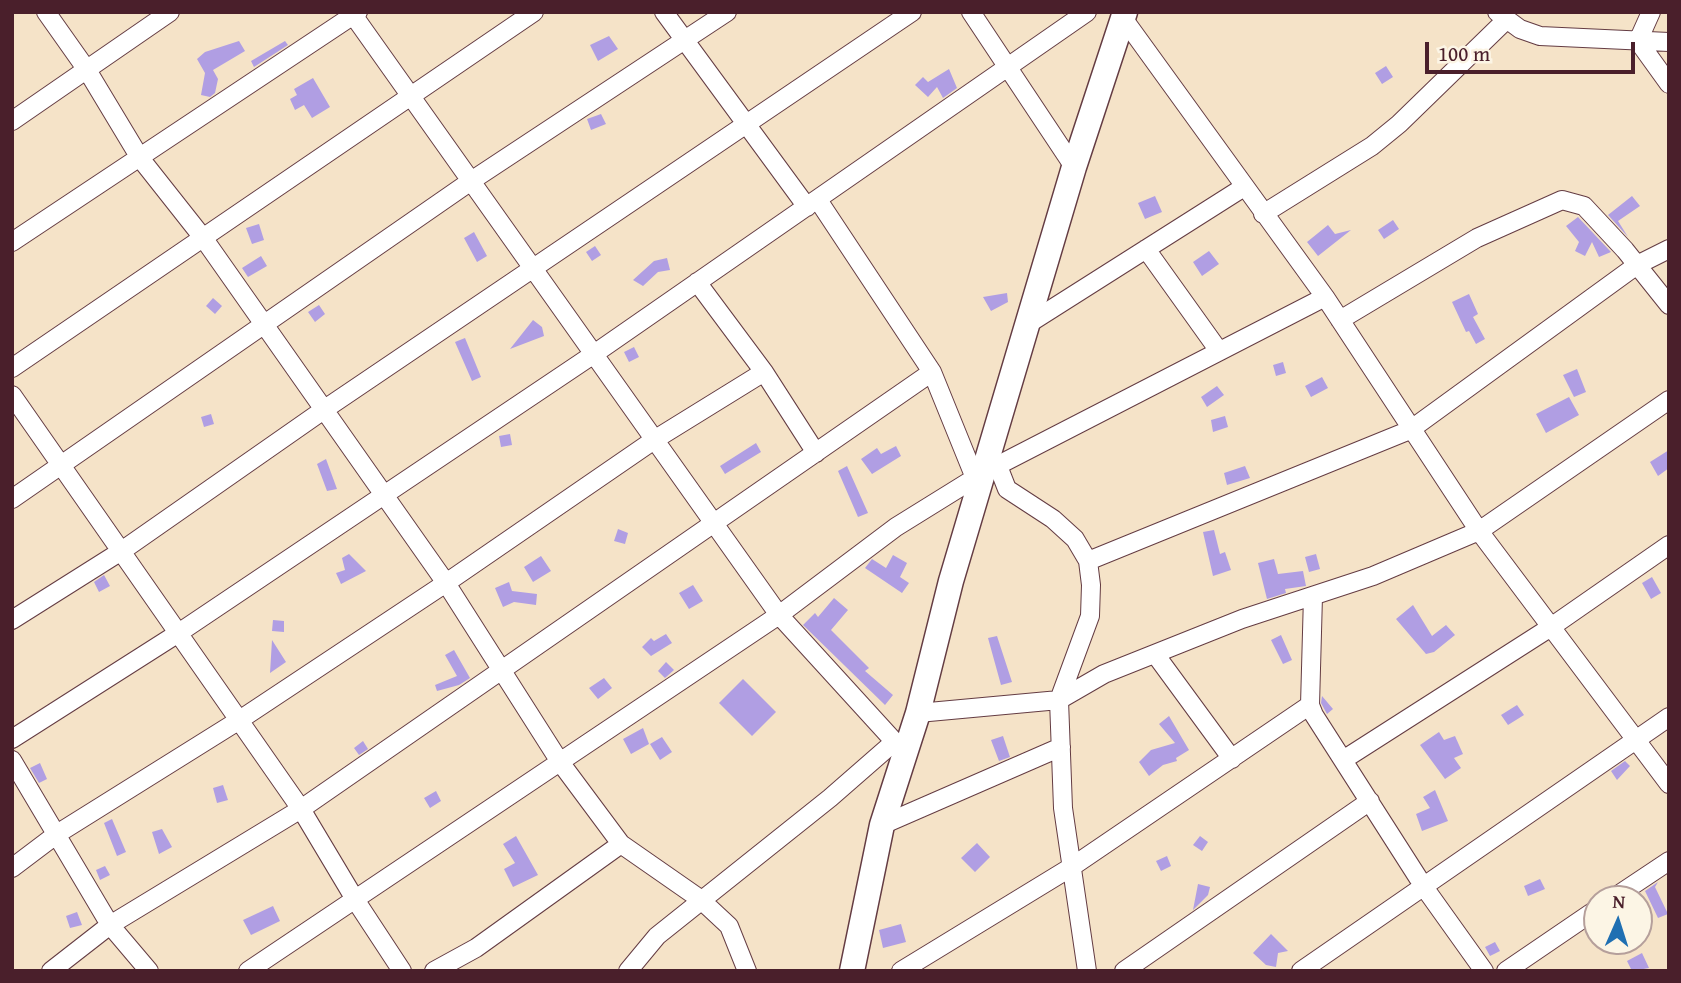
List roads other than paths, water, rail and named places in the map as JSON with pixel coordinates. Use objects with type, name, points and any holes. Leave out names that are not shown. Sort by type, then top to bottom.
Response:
[{"type":"main road","points":[[852,971],[899,747],[918,713],[1074,167],[1124,15]]},
{"type":"street","points":[[46,12],[87,70],[140,158],[204,239],[322,411],[446,583],[560,762],[621,844],[700,899],[729,926],[747,971]]},
{"type":"street","points":[[12,121],[170,12]]},
{"type":"street","points":[[12,368],[534,12]]},
{"type":"street","points":[[664,12],[686,39],[745,126],[812,203],[932,372],[985,472],[1054,519],[1075,539],[1088,562],[1091,585],[1090,616],[1059,700],[1063,808],[1087,971]]},
{"type":"street","points":[[12,499],[471,181],[727,12]]},
{"type":"street","points":[[12,620],[123,550],[322,411],[912,12]]},
{"type":"street","points":[[971,12],[1074,167]]},
{"type":"street","points":[[12,739],[180,632],[594,354],[1008,70],[1087,12]]},
{"type":"street","points":[[1638,41],[1651,12]]},
{"type":"street","points":[[12,242],[354,13],[779,615],[899,747],[700,899],[657,936],[628,971]]},
{"type":"street","points":[[1124,15],[1244,187],[1325,297],[1410,430],[1479,531],[1669,784]]},
{"type":"street","points":[[1264,214],[1372,146],[1399,124],[1501,16],[1540,36],[1669,42]]},
{"type":"street","points":[[1638,41],[1669,84]]},
{"type":"street","points":[[1028,324],[1244,187]]},
{"type":"street","points":[[1340,320],[1477,238],[1562,200],[1584,206],[1669,305]]},
{"type":"street","points":[[1146,249],[1219,351]]},
{"type":"street","points":[[1088,562],[1410,430],[1637,265],[1669,249]]},
{"type":"street","points":[[697,282],[764,372],[816,453]]},
{"type":"street","points":[[248,971],[779,615],[896,527],[985,472],[1325,297]]},
{"type":"street","points":[[12,868],[57,834],[241,719],[446,583],[654,440],[764,372]]},
{"type":"street","points":[[51,971],[110,925],[301,809],[715,525],[932,372]]},
{"type":"street","points":[[12,395],[63,463],[241,719],[301,809],[402,971]]},
{"type":"street","points":[[918,713],[1059,700],[1104,674],[1242,619],[1373,576],[1479,531],[1669,400]]},
{"type":"street","points":[[1343,760],[1551,627],[1669,545]]},
{"type":"street","points":[[1313,596],[1310,705],[1424,887],[1484,971]]},
{"type":"street","points":[[1155,654],[1232,759]]},
{"type":"street","points":[[901,971],[1073,866],[1310,705]]},
{"type":"street","points":[[1301,971],[1637,742],[1669,717]]},
{"type":"street","points":[[883,825],[1061,747]]},
{"type":"street","points":[[12,760],[110,925],[149,971]]},
{"type":"street","points":[[1124,971],[1370,802]]},
{"type":"street","points":[[434,971],[476,948],[621,844]]},
{"type":"street","points":[[1632,885],[1669,860]]},
{"type":"street","points":[[1506,971],[1583,919]]}]
